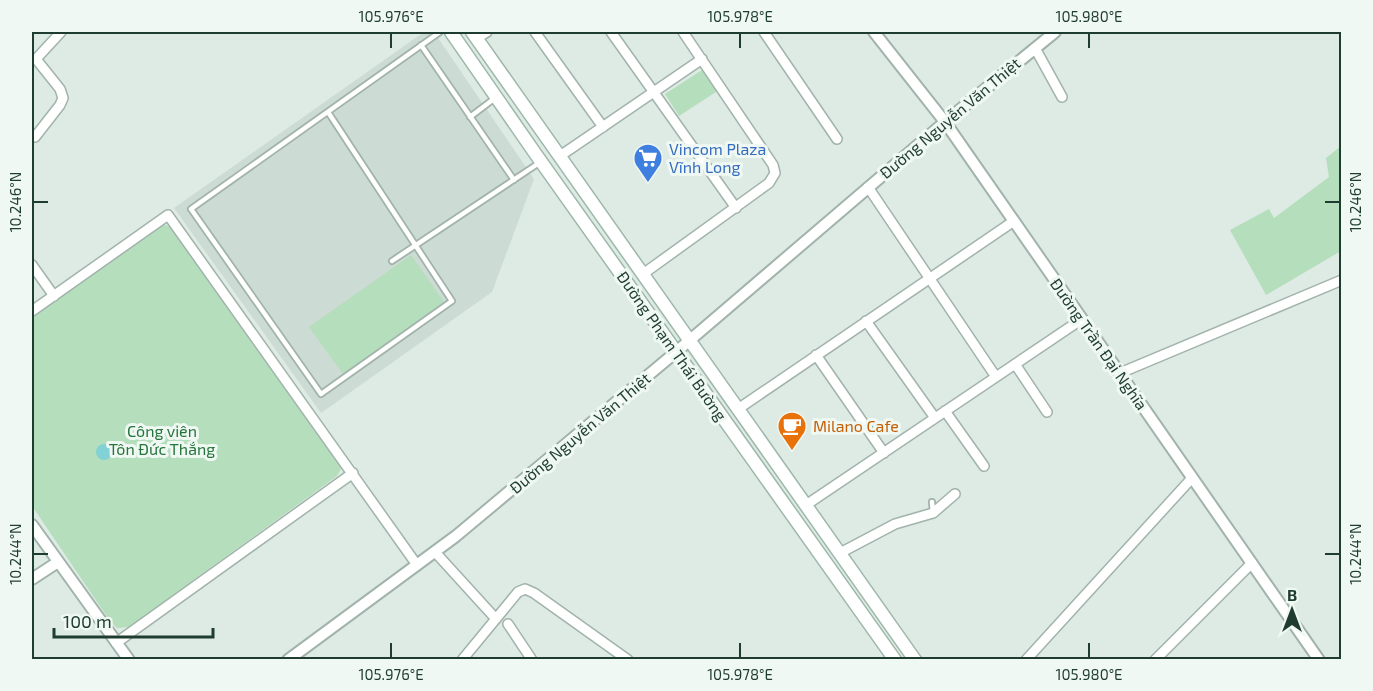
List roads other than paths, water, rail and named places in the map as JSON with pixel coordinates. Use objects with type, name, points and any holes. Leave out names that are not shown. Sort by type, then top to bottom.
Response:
[{"type":"main road","name":"Đường Phạm Thái Bường","points":[[451,32],[895,660]]},
{"type":"main road","name":"Đường Phạm Thái Bường","points":[[479,34],[511,86],[915,660]]},
{"type":"main road","points":[[497,96],[511,86]]},
{"type":"main road","points":[[792,514],[806,505]]},
{"type":"street","points":[[35,137],[63,98],[60,89],[34,59],[61,32]]},
{"type":"street","points":[[536,32],[603,127]]},
{"type":"street","points":[[611,32],[736,208]]},
{"type":"street","points":[[643,274],[736,208],[771,181],[775,173],[774,168],[683,32]]},
{"type":"street","points":[[764,32],[837,139]]},
{"type":"street","name":"Đường Trần Đại Nghĩa","points":[[874,32],[945,122],[1319,660]]},
{"type":"street","name":"Đường Nguyễn Văn Thiệt","points":[[288,660],[456,536],[945,122],[1055,32]]},
{"type":"street","points":[[1035,48],[1062,97]]},
{"type":"street","points":[[560,156],[702,59]]},
{"type":"street","points":[[868,187],[996,377]]},
{"type":"street","points":[[32,311],[168,215],[417,565]]},
{"type":"street","points":[[738,409],[1014,220]]},
{"type":"street","points":[[32,265],[54,296]]},
{"type":"street","points":[[1120,374],[1305,293],[1341,280]]},
{"type":"street","points":[[806,505],[1082,319]]},
{"type":"street","points":[[866,321],[935,418]]},
{"type":"street","points":[[816,356],[884,453]]},
{"type":"street","points":[[1015,364],[1047,412]]},
{"type":"street","points":[[945,411],[984,466]]},
{"type":"street","points":[[116,643],[353,473]]},
{"type":"street","points":[[1026,660],[1192,478]]},
{"type":"street","points":[[840,553],[895,524],[933,513],[955,494]]},
{"type":"street","points":[[32,525],[129,660]]},
{"type":"street","points":[[435,552],[496,619]]},
{"type":"street","points":[[32,579],[58,562]]},
{"type":"street","points":[[1155,660],[1252,563]]},
{"type":"street","points":[[462,660],[518,592],[525,589],[534,593],[628,660]]},
{"type":"street","points":[[508,624],[532,660]]},
{"type":"street","points":[[517,660],[525,650]]},
{"type":"lane","points":[[328,112],[452,301],[321,394],[191,209],[440,32]]},
{"type":"lane","points":[[421,45],[514,180]]},
{"type":"lane","points":[[470,117],[497,96]]},
{"type":"lane","points":[[393,261],[541,162]]},
{"type":"lane","points":[[932,502],[933,513]]},
{"type":"water","points":[[101,444],[107,444],[112,452],[110,458],[101,460],[96,455],[96,449]]},
{"type":"place","name":"Vincom Plaza Vĩnh Long","points":[[648,184]]},
{"type":"place","name":"Milano Cafe","points":[[792,452]]},
{"type":"park label","name":"Công viên Tôn Đức Thắng","points":[[162,440]]}]
